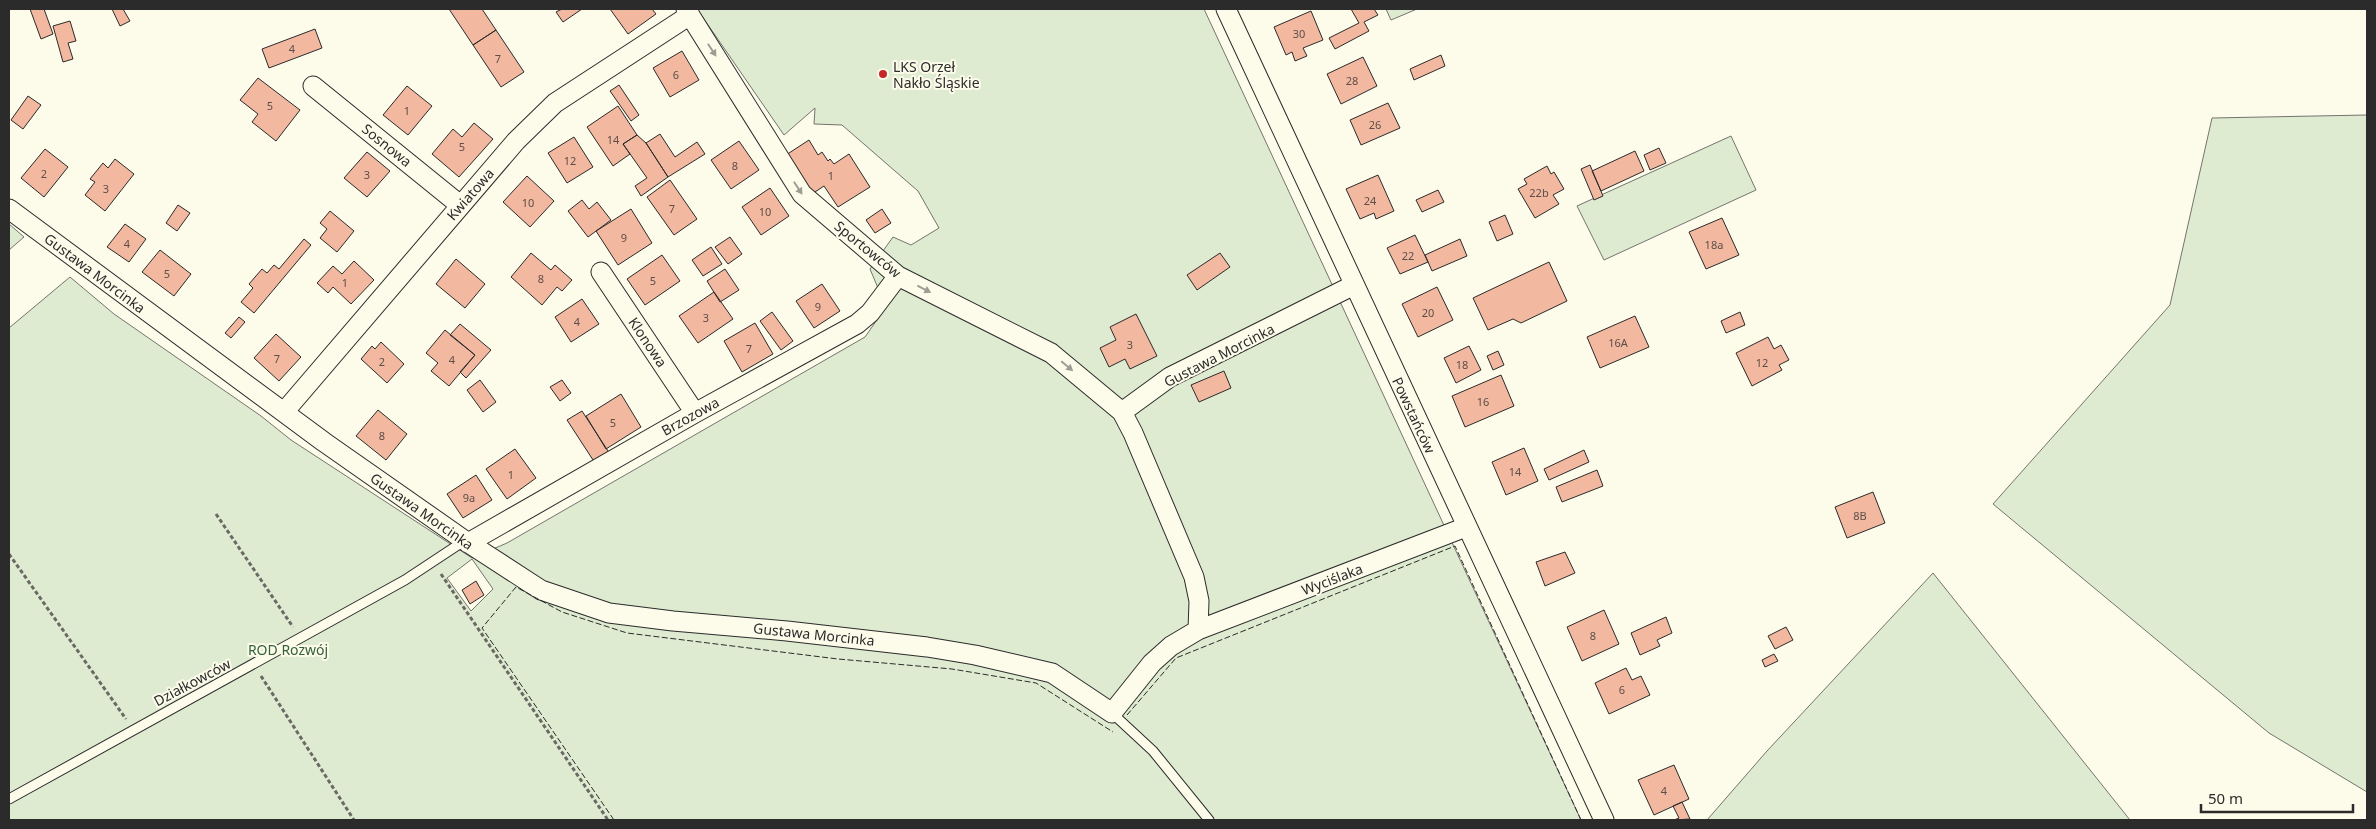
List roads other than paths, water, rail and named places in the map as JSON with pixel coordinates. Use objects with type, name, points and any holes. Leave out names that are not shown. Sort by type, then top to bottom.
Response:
[{"type":"street","name":"Powstańców","points":[[1226,9],[1604,820]]},
{"type":"street","name":"Kwiatowa","points":[[284,412],[516,141],[555,103],[688,12]]},
{"type":"street","name":"Sportowców","points":[[688,12],[802,194],[898,276],[1051,353],[1122,412]]},
{"type":"street","name":"Sosnowa","points":[[314,86],[460,205]]},
{"type":"street","name":"Gustawa Morcinka","points":[[9,209],[284,412],[466,542],[542,590],[609,613],[673,621],[787,630],[927,647],[975,655],[1052,673],[1112,712]]},
{"type":"street","name":"Klonowa","points":[[601,272],[695,413]]},
{"type":"street","name":"Brzozowa","points":[[466,542],[857,324],[870,313],[898,276]]},
{"type":"street","name":"Gustawa Morcinka","points":[[1122,412],[1170,377],[1354,285]]},
{"type":"street","points":[[1112,712],[1152,663],[1172,646],[1198,630],[1199,602],[1194,577],[1133,433],[1122,412]]},
{"type":"street","name":"Wyciślaka","points":[[1198,630],[1466,527]]},
{"type":"lane","name":"Działkowców","points":[[9,800],[134,729],[254,665],[299,637],[405,580],[432,561],[466,542]]},
{"type":"lane","points":[[1112,712],[1153,751],[1209,820]]},
{"type":"place","name":"LKS Orzeł Nakło Śląskie","points":[[883,74]]},
{"type":"park label","name":"ROD Rozwój","points":[[288,649]]}]
